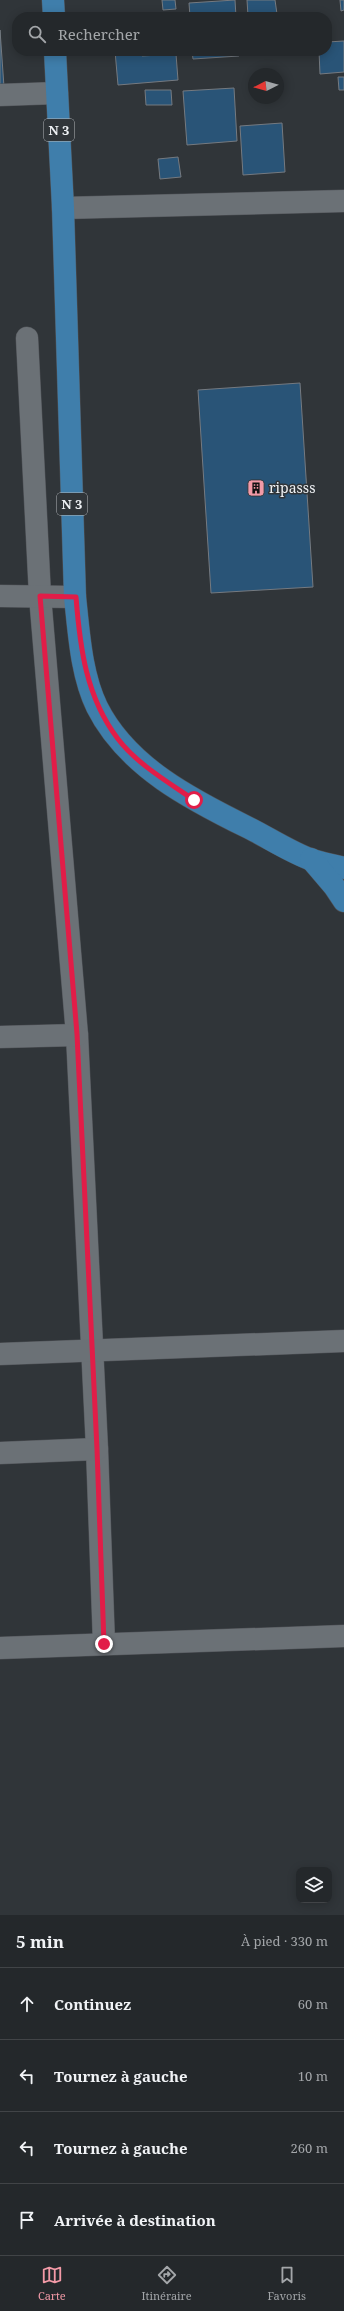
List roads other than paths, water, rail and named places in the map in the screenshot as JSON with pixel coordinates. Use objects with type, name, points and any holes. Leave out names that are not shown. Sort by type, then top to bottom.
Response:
[{"type":"main road","points":[[53,0],[54,12]]},
{"type":"main road","name":"N 3","points":[[56,56],[63,208],[76,597],[80,640],[86,672],[97,707],[118,740],[152,771],[194,800],[311,860],[344,868]]},
{"type":"main road","name":"N 3","points":[[311,860],[344,901]]},
{"type":"street","points":[[0,95],[57,93]]},
{"type":"street","points":[[63,208],[344,201]]},
{"type":"street","points":[[27,338],[40,596],[77,1034],[93,1350],[104,1644]]},
{"type":"street","points":[[0,596],[76,597]]},
{"type":"street","points":[[0,1037],[77,1034]]},
{"type":"street","points":[[0,1354],[344,1341]]},
{"type":"street","points":[[0,1453],[97,1449]]},
{"type":"street","points":[[0,1648],[344,1636]]},
{"type":"place","name":"ripasss","points":[[256,488]]}]
